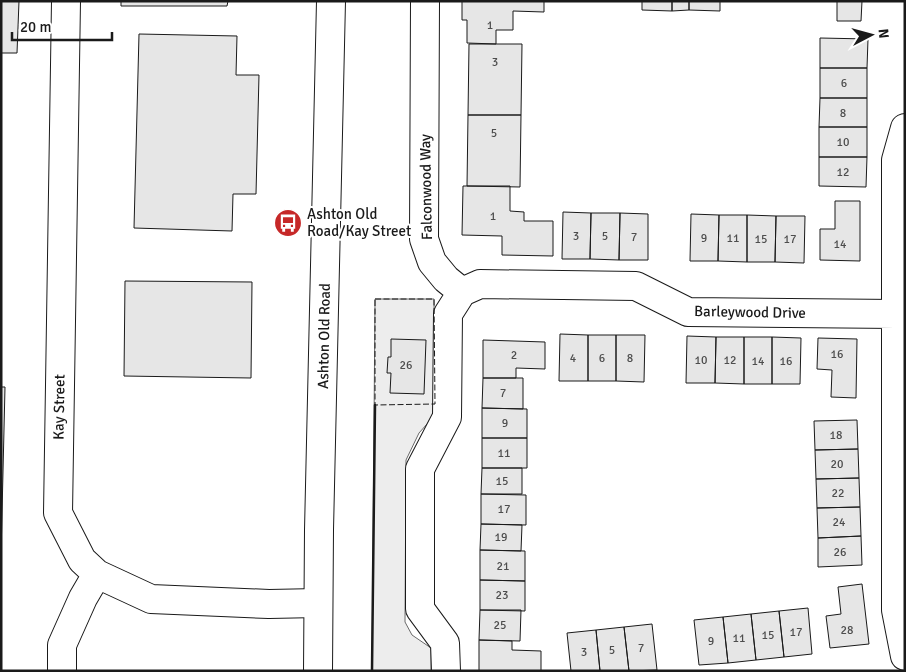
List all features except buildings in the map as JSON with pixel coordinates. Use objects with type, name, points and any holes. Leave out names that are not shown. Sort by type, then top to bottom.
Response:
[{"type":"main road","name":"Kay Street","points":[[66,1],[58,513],[82,560],[97,574],[151,599],[269,604],[318,603]]},
{"type":"main road","name":"Ashton Old Road","points":[[318,671],[331,1]]},
{"type":"main road","name":"Falconwood Way","points":[[425,1],[424,239],[432,262],[446,279],[462,292]]},
{"type":"main road","points":[[905,128],[896,160],[900,220],[896,314],[900,507],[896,610],[905,656]]},
{"type":"main road","name":"Barleywood Drive","points":[[462,292],[480,284],[636,286],[688,312],[896,314]]},
{"type":"main road","points":[[446,671],[445,643],[420,608],[420,470],[447,417],[448,314],[462,292]]},
{"type":"main road","points":[[62,671],[62,645],[83,598],[97,574]]},
{"type":"shaded area","points":[[375,299],[434,299],[435,415],[419,433],[406,460],[405,622],[412,635],[431,648],[431,671],[372,671]]},
{"type":"fence","points":[[375,299],[434,299],[435,404],[375,405],[375,299]]},
{"type":"wall","points":[[372,671],[375,405]]},
{"type":"place","name":"Ashton Old Road/Kay Street","points":[[288,223]]}]
